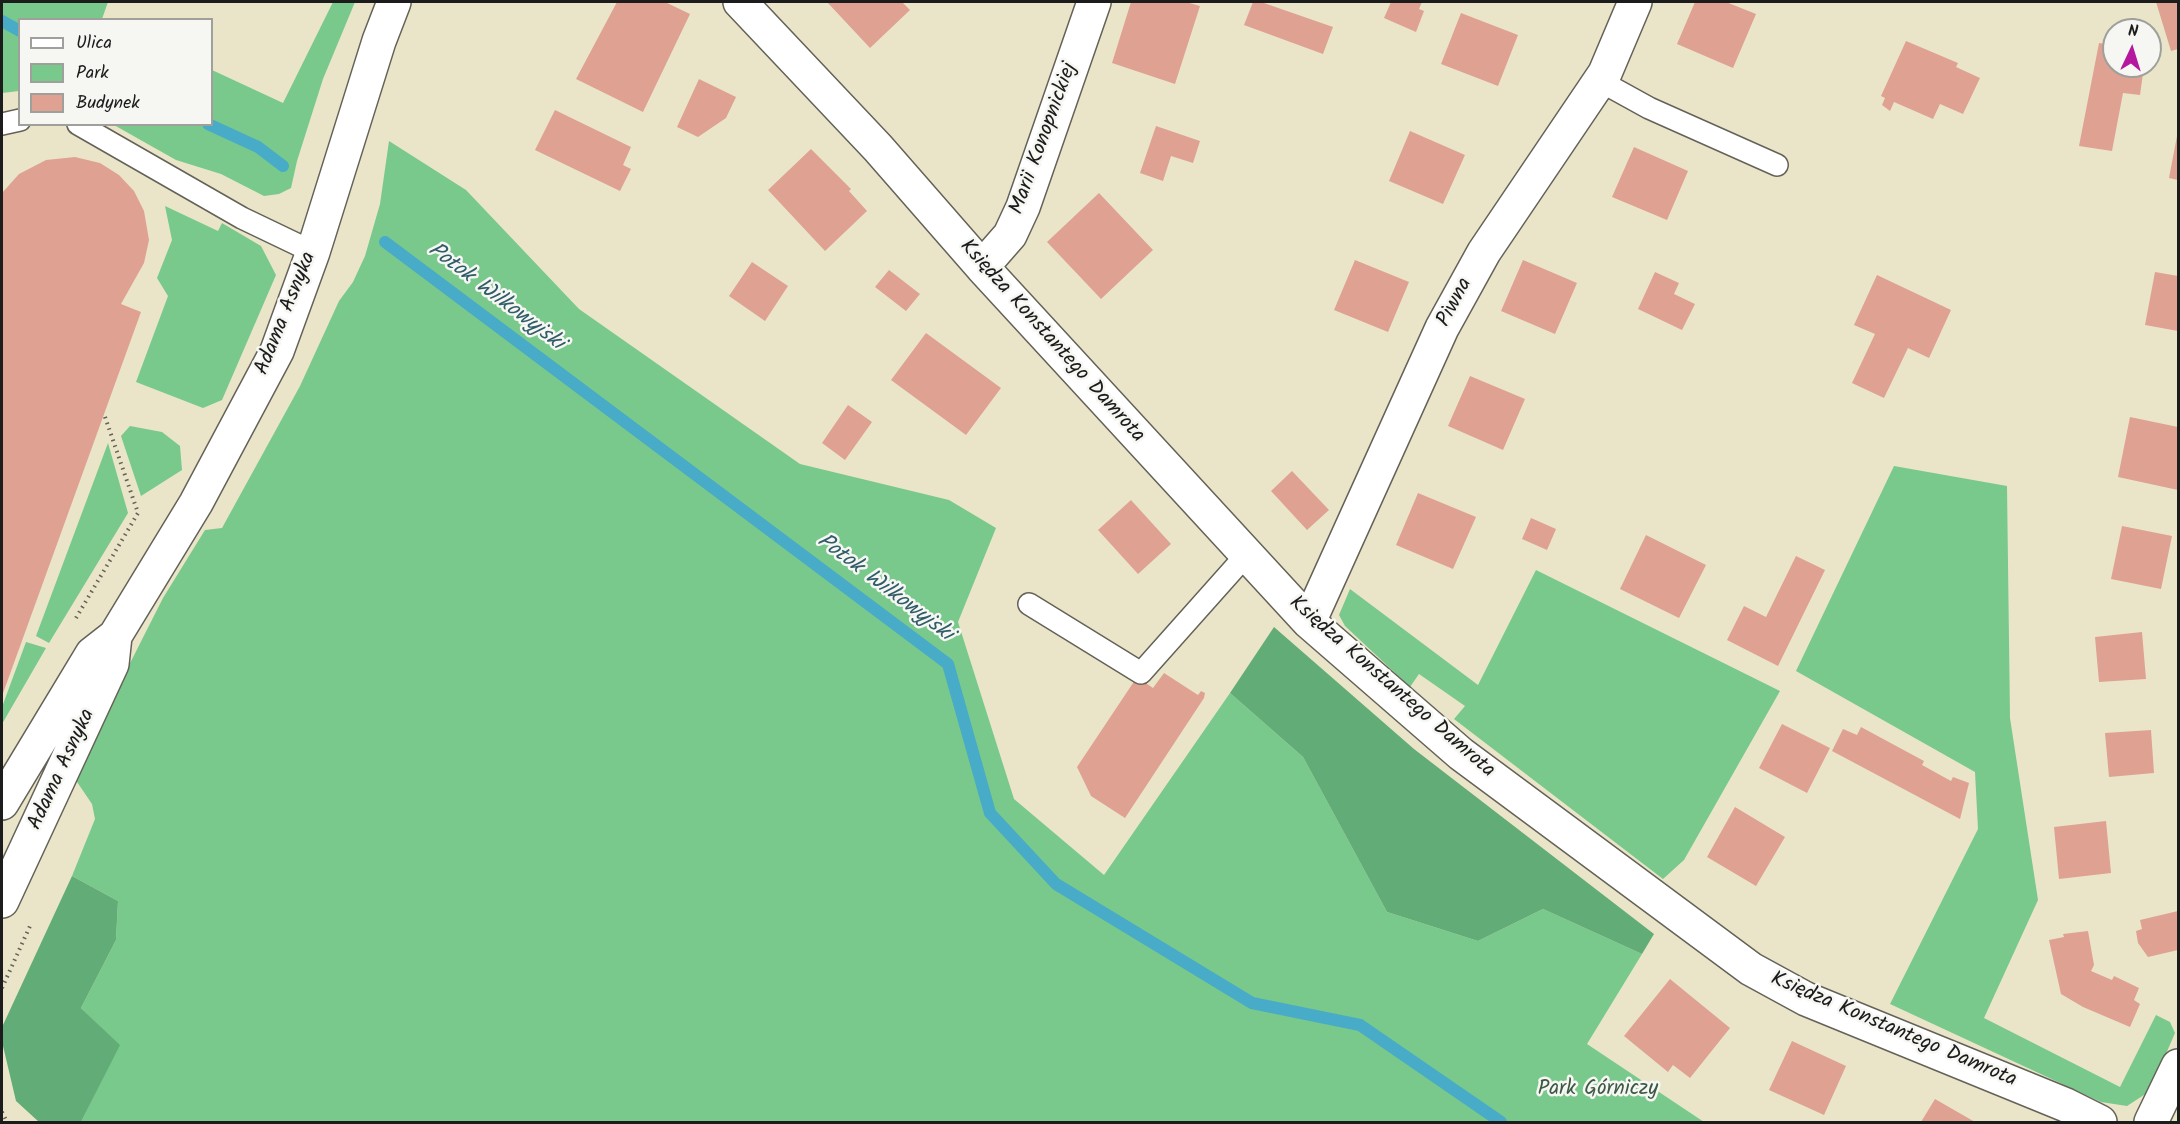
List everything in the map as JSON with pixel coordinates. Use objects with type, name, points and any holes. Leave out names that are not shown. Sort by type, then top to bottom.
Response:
[{"type":"street","name":"Adama Asnyka","points":[[2,802],[92,654],[115,636],[196,502],[277,351],[313,252],[379,41],[394,2]]},
{"type":"street","name":"Księdza Konstantego Damrota","points":[[741,2],[878,148],[982,267],[1309,622],[1461,754],[1751,969],[1806,999],[2066,1105],[2100,1122]]},
{"type":"street","name":"Marii Konopnickiej","points":[[982,267],[1010,235],[1023,207],[1094,2]]},
{"type":"street","name":"Piwna","points":[[1309,622],[1442,328],[1484,252],[1600,81],[1635,2]]},
{"type":"street","name":"Adama Asnyka","points":[[2,901],[112,664],[115,636]]},
{"type":"street","points":[[2151,1122],[2178,1066]]},
{"type":"lane","points":[[1600,81],[1649,108],[1777,165]]},
{"type":"lane","points":[[2,124],[18,120]]},
{"type":"lane","points":[[81,126],[242,218],[313,252]]},
{"type":"lane","points":[[1029,604],[1141,673],[1247,554]]},
{"type":"path","points":[[72,624],[138,513],[104,414]]},
{"type":"path","points":[[2,1112],[7,1122]]},
{"type":"green space","points":[[2,2],[108,2],[102,18],[18,18],[18,91],[2,93]]},
{"type":"green space","points":[[333,2],[355,2],[323,79],[297,161],[291,188],[279,194],[264,196],[221,174],[176,160],[116,126],[213,126],[213,70],[283,103]]},
{"type":"green space","name":"Park Górniczy","points":[[389,141],[466,190],[579,309],[800,464],[949,500],[996,528],[958,622],[1014,799],[1104,875],[1230,693],[1303,757],[1387,912],[1478,941],[1543,909],[1642,954],[1587,1044],[1704,1122],[81,1122],[119,1045],[81,1008],[116,940],[118,901],[72,876],[95,819],[92,804],[73,776],[163,598],[205,530],[222,528],[300,386],[339,301],[353,282],[365,256],[380,204]]},
{"type":"green space","points":[[165,206],[218,231],[222,223],[261,246],[276,275],[222,400],[203,408],[136,382],[168,296],[157,278],[172,240]]},
{"type":"green space","points":[[130,426],[162,432],[180,446],[182,470],[141,496],[121,436]]},
{"type":"green space","points":[[108,443],[128,513],[49,643],[36,636]]},
{"type":"green space","points":[[1894,466],[2007,486],[2010,718],[2038,900],[1984,1018],[2120,1087],[2156,1015],[2170,1022],[2175,1033],[2150,1091],[2127,1106],[2101,1102],[1890,1004],[1978,829],[1975,772],[1796,671]]},
{"type":"green space","points":[[1536,570],[1780,691],[1684,860],[1663,879],[1454,719],[1465,706],[1419,674],[1410,687],[1345,626],[1339,615],[1350,589],[1478,685]]},
{"type":"green space","points":[[1274,627],[1414,749],[1654,934],[1642,954],[1543,909],[1478,941],[1387,912],[1303,757],[1230,693]]},
{"type":"green space","points":[[26,642],[46,648],[2,724],[2,707]]},
{"type":"green space","points":[[72,876],[118,901],[116,940],[81,1008],[120,1045],[81,1122],[39,1122],[16,1101],[3,1046],[3,1025]]},
{"type":"building","points":[[617,2],[665,2],[690,14],[643,112],[576,79]]},
{"type":"building","points":[[827,2],[902,2],[910,10],[870,48]]},
{"type":"building","points":[[1131,2],[1186,2],[1200,6],[1175,84],[1112,63]]},
{"type":"building","points":[[1253,2],[1261,2],[1333,27],[1323,54],[1244,25]]},
{"type":"building","points":[[1391,2],[1422,2],[1419,9],[1424,11],[1416,32],[1384,18]]},
{"type":"building","points":[[1695,2],[1726,2],[1756,14],[1733,68],[1677,44]]},
{"type":"building","points":[[2156,2],[2178,2],[2178,49],[2171,51]]},
{"type":"building","points":[[1461,13],[1518,35],[1498,86],[1441,64]]},
{"type":"building","points":[[1906,41],[1958,63],[1956,67],[1980,78],[1963,114],[1940,104],[1933,119],[1894,102],[1890,111],[1882,105],[1885,98],[1881,96]]},
{"type":"building","points":[[2099,43],[2102,43],[2102,78],[2142,78],[2140,95],[2123,93],[2112,151],[2079,146]]},
{"type":"building","points":[[699,79],[736,97],[726,118],[698,137],[677,127]]},
{"type":"building","points":[[555,110],[631,147],[623,165],[631,169],[620,191],[535,150]]},
{"type":"building","points":[[1156,126],[1200,141],[1193,163],[1171,156],[1163,181],[1140,173]]},
{"type":"building","points":[[1410,131],[1465,155],[1443,204],[1389,181]]},
{"type":"building","points":[[2178,136],[2178,180],[2169,178]]},
{"type":"building","points":[[1634,147],[1688,171],[1667,220],[1612,197]]},
{"type":"building","points":[[811,149],[851,189],[849,191],[867,211],[825,251],[768,190]]},
{"type":"building","points":[[75,157],[100,163],[119,175],[134,191],[144,211],[149,240],[144,263],[121,304],[141,312],[2,696],[2,193],[19,174],[46,160]]},
{"type":"building","points":[[1099,193],[1153,250],[1101,299],[1047,242]]},
{"type":"building","points":[[1355,260],[1409,282],[1388,332],[1334,310]]},
{"type":"building","points":[[1523,260],[1577,283],[1555,334],[1501,311]]},
{"type":"building","points":[[752,262],[788,286],[765,321],[729,296]]},
{"type":"building","points":[[889,270],[920,294],[906,311],[875,287]]},
{"type":"building","points":[[1655,272],[1679,283],[1674,294],[1695,304],[1682,330],[1638,309]]},
{"type":"building","points":[[2155,272],[2178,276],[2178,331],[2145,325]]},
{"type":"building","points":[[1877,275],[1951,310],[1929,358],[1908,348],[1884,398],[1852,383],[1875,334],[1854,325]]},
{"type":"building","points":[[926,333],[1001,388],[966,435],[891,380]]},
{"type":"building","points":[[1470,376],[1525,399],[1503,450],[1448,426]]},
{"type":"building","points":[[848,405],[872,422],[845,460],[822,443]]},
{"type":"building","points":[[2130,417],[2178,427],[2178,490],[2118,477]]},
{"type":"building","points":[[1292,471],[1329,510],[1307,530],[1271,491]]},
{"type":"building","points":[[1418,493],[1476,517],[1453,569],[1396,545]]},
{"type":"building","points":[[1131,500],[1171,544],[1138,574],[1098,530]]},
{"type":"building","points":[[1531,518],[1556,529],[1547,550],[1522,539]]},
{"type":"building","points":[[2122,526],[2172,536],[2161,589],[2111,579]]},
{"type":"building","points":[[1646,535],[1706,565],[1679,618],[1620,589]]},
{"type":"building","points":[[1796,556],[1825,570],[1778,666],[1727,640],[1744,606],[1766,617]]},
{"type":"building","points":[[2142,632],[2146,679],[2099,682],[2095,637]]},
{"type":"building","points":[[1164,673],[1198,695],[1201,691],[1205,693],[1204,698],[1125,818],[1091,796],[1077,767],[1137,677],[1153,688]]},
{"type":"building","points":[[1782,724],[1830,748],[1807,793],[1759,768]]},
{"type":"building","points":[[1861,727],[1924,761],[1922,765],[1951,781],[1953,777],[1969,783],[1960,819],[1832,751],[1843,729],[1857,735]]},
{"type":"building","points":[[2151,730],[2154,773],[2109,777],[2105,733]]},
{"type":"building","points":[[1735,807],[1785,837],[1756,886],[1707,857]]},
{"type":"building","points":[[2106,821],[2111,873],[2059,879],[2054,827]]},
{"type":"building","points":[[2178,911],[2178,950],[2148,957],[2138,943],[2136,931],[2142,929],[2140,920]]},
{"type":"building","points":[[2088,931],[2094,965],[2091,971],[2112,980],[2114,976],[2139,988],[2134,1000],[2140,1004],[2130,1027],[2083,1007],[2061,994],[2049,940],[2064,937],[2063,934]]},
{"type":"building","points":[[1670,979],[1730,1028],[1690,1078],[1673,1065],[1668,1072],[1624,1036]]},
{"type":"building","points":[[1792,1041],[1846,1066],[1824,1115],[1769,1090]]},
{"type":"building","points":[[1935,1099],[1975,1122],[1921,1122]]},
{"type":"waterway","name":"Potok Wilkowyjski","points":[[2,21],[18,30]]},
{"type":"waterway","name":"Potok Wilkowyjski","points":[[212,126],[258,147],[283,166]]},
{"type":"waterway","name":"Potok Wilkowyjski","points":[[385,242],[948,664],[990,813],[1056,884],[1252,1003],[1360,1025],[1501,1122]]}]
